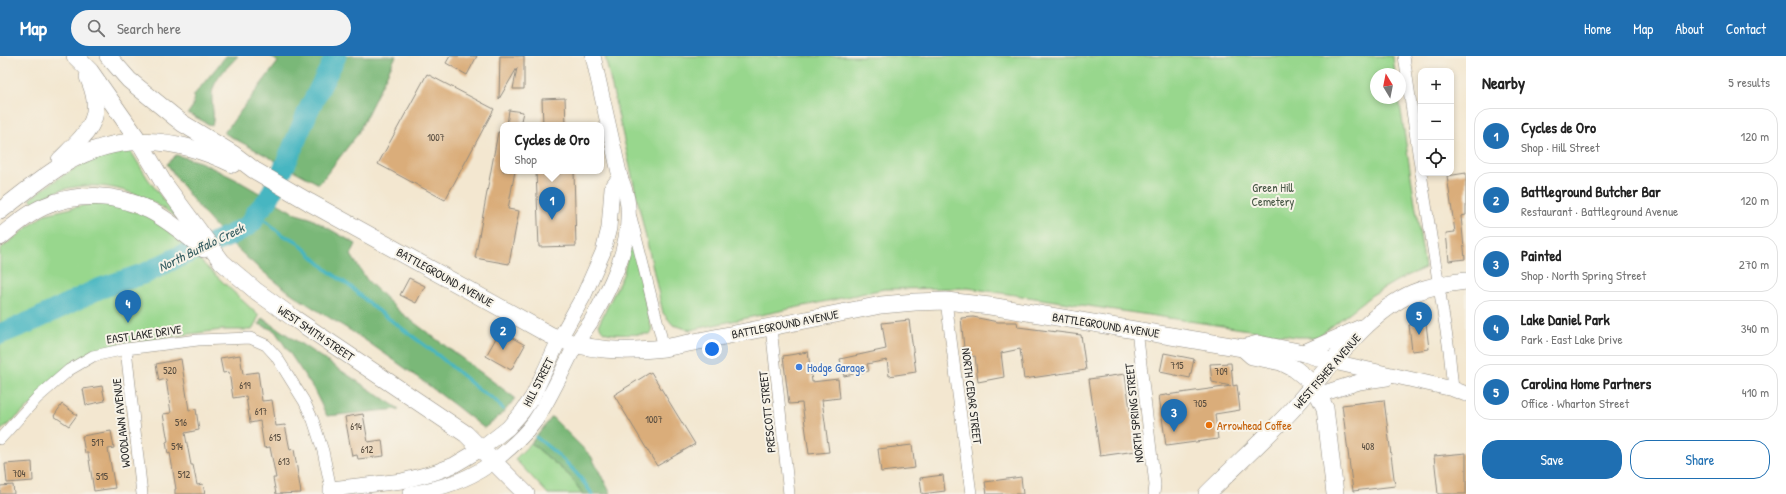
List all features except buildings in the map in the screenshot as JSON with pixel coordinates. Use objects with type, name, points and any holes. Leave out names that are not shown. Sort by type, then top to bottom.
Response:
[{"type":"main road","name":"BATTLEGROUND AVENUE","points":[[108,56],[129,80],[182,123],[233,154],[254,170],[559,340],[575,345],[635,351],[664,348],[881,305],[946,301],[990,306],[1243,348],[1258,344],[1304,353],[1334,362]]},
{"type":"main road","points":[[78,58],[90,71],[138,141]]},
{"type":"main road","points":[[35,184],[80,141],[90,128],[94,118],[96,109],[94,96],[90,83],[78,58]]},
{"type":"main road","points":[[0,211],[64,164],[103,147],[138,141],[161,141],[178,144],[220,158],[240,167],[254,170]]},
{"type":"main road","name":"WEST SMITH STREET","points":[[138,141],[193,234],[222,262],[256,291],[466,434],[526,494]]},
{"type":"main road","points":[[0,237],[42,207],[69,200],[100,196],[126,201],[149,210],[193,234]]},
{"type":"main road","name":"WEST FISHER AVENUE","points":[[1207,494],[1288,414],[1316,390],[1334,362],[1367,325],[1393,305],[1413,293],[1439,285],[1466,281]]},
{"type":"main road","points":[[1304,353],[1367,325]]},
{"type":"main road","points":[[1243,348],[1252,356],[1281,362],[1295,369],[1305,377],[1316,390],[1324,408],[1335,494]]},
{"type":"street","name":"HILL STREET","points":[[593,56],[620,177],[626,191],[628,205],[664,348]]},
{"type":"street","points":[[1404,56],[1418,152]]},
{"type":"street","points":[[1421,176],[1449,350],[1459,392]]},
{"type":"street","name":"HILL STREET","points":[[331,492],[416,479],[436,472],[454,465],[482,449],[507,430],[533,396],[559,340],[584,295],[603,252],[609,228],[612,188],[620,177]]},
{"type":"street","name":"HILL STREET","points":[[410,494],[428,491],[463,479],[494,461],[534,422],[544,407],[575,345],[590,322],[616,271],[628,220],[628,205]]},
{"type":"street","name":"NORTH CEDAR STREET","points":[[946,301],[971,494]]},
{"type":"street","name":"PRESCOTT STREET","points":[[771,327],[790,494]]},
{"type":"street","name":"NORTH SPRING STREET","points":[[1137,330],[1155,490]]},
{"type":"street","name":"EAST LAKE DRIVE","points":[[0,439],[37,398],[69,370],[93,356],[126,349],[198,340],[253,339],[266,345],[276,356],[304,401],[313,420],[323,450],[331,492]]},
{"type":"street","name":"WOODLAWN AVENUE","points":[[126,349],[142,494]]},
{"type":"street","name":"BATTLEGROUND AVENUE","points":[[1334,362],[1459,392]]},
{"type":"street","points":[[1316,390],[1396,377]]},
{"type":"street","points":[[1155,490],[1163,494]]},
{"type":"green space","points":[[226,56],[238,56],[220,75],[214,86],[212,92],[212,126],[188,113],[193,106],[194,95]]},
{"type":"green space","points":[[271,56],[396,56],[357,135],[319,184],[224,133],[278,62]]},
{"type":"green space","name":"Green Hill Cemetery","points":[[605,56],[1393,56],[1394,68],[1370,68],[1370,104],[1400,104],[1425,268],[1398,280],[1372,295],[1318,337],[1296,337],[968,288],[884,289],[690,330],[673,325],[663,313]]},
{"type":"green space","points":[[130,150],[148,179],[177,218],[151,201],[122,190],[107,187],[77,187],[61,190],[33,202],[30,199],[77,167],[102,157]]},
{"type":"green space","points":[[176,155],[200,162],[235,179],[296,214],[310,218],[356,244],[351,255],[367,280],[400,312],[515,398],[512,403],[484,428],[455,405],[380,351],[290,293],[248,259],[204,214],[167,164]]},
{"type":"green space","points":[[99,202],[154,217],[259,316],[252,330],[221,330],[120,343],[96,351],[0,431],[0,249],[45,214]]},
{"type":"green space","points":[[632,239],[652,331],[650,334],[620,334],[604,332],[599,324],[623,275]]},
{"type":"green space","points":[[262,318],[399,409],[327,416],[313,388],[275,331],[259,324]]},
{"type":"green space","points":[[552,417],[591,456],[611,494],[583,494],[570,476],[531,443]]},
{"type":"green space","points":[[531,443],[570,476],[583,494],[548,494],[515,459]]},
{"type":"waterway","name":"North Buffalo Creek","points":[[0,334],[37,319],[98,289],[146,273],[176,258],[229,236],[249,225],[253,221],[255,214],[268,200],[286,163],[309,109],[336,56]]},
{"type":"waterway","points":[[255,214],[265,220],[282,235],[295,240],[327,270],[439,356],[478,389],[495,400],[503,409]]},
{"type":"waterway","points":[[536,437],[567,463],[592,494]]},
{"type":"place","name":"Cycles de Oro","points":[[552,220]]},
{"type":"place","name":"Lake Daniel Park","points":[[128,323]]},
{"type":"place","name":"Carolina Home Partners","points":[[1419,335]]},
{"type":"place","name":"Battleground Butcher Bar","points":[[503,350]]},
{"type":"place","name":"Hodge Garage","points":[[799,367]]},
{"type":"place","name":"Arrowhead Coffee","points":[[1209,425]]},
{"type":"place","name":"Painted","points":[[1174,432]]}]
